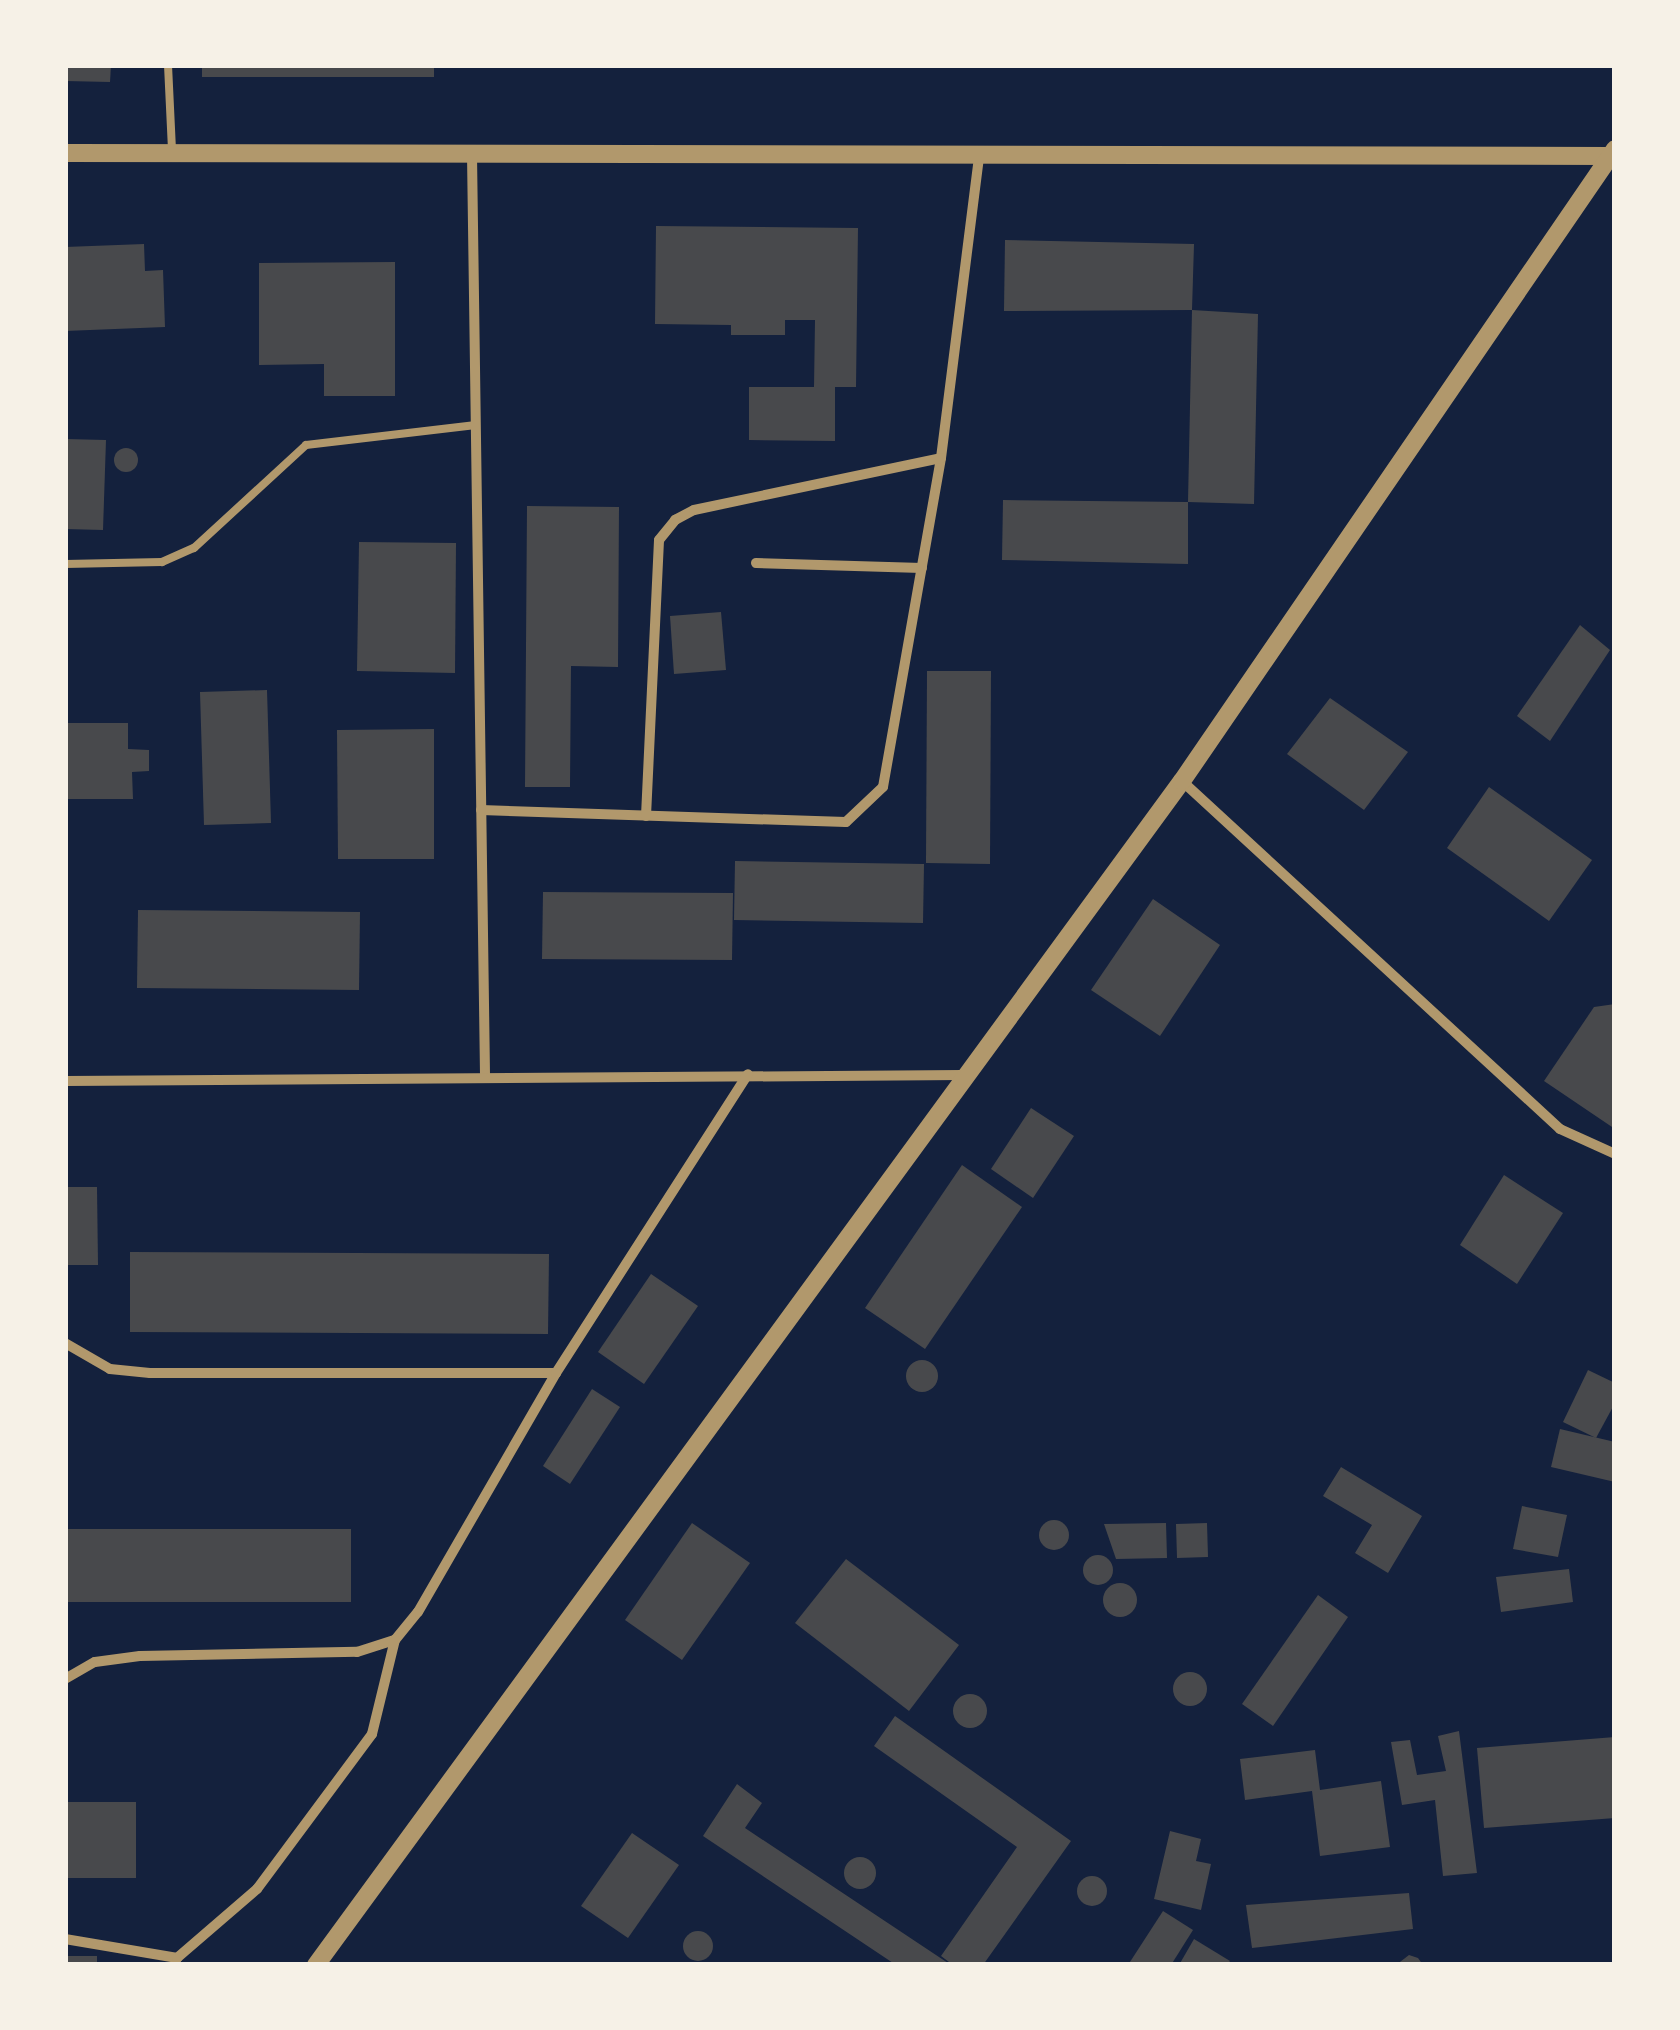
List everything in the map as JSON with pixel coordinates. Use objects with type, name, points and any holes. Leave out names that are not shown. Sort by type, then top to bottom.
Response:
[{"type":"street","points":[[65,154],[979,158],[1613,154]]},
{"type":"street","points":[[316,1965],[963,1075],[1182,782],[1613,154]]},
{"type":"street","points":[[472,155],[485,1074]]},
{"type":"street","points":[[481,810],[846,822],[866,810],[883,786],[922,568],[941,458],[979,158]]},
{"type":"street","points":[[646,816],[659,540],[675,520],[694,510],[941,458]]},
{"type":"street","points":[[756,563],[922,568]]},
{"type":"street","points":[[1182,782],[1560,1128],[1615,1154]]},
{"type":"street","points":[[65,1081],[485,1074],[963,1075]]},
{"type":"street","points":[[65,1939],[178,1958],[256,1889],[372,1734],[395,1640],[418,1612],[556,1373],[748,1074]]},
{"type":"street","points":[[65,1342],[110,1369],[150,1372],[556,1373]]},
{"type":"street","points":[[65,1679],[95,1662],[140,1656],[357,1652],[395,1640]]},
{"type":"lane","points":[[168,65],[172,155]]},
{"type":"lane","points":[[65,564],[162,562],[194,548],[306,445],[476,425]]},
{"type":"building","points":[[65,65],[111,65],[110,82],[65,81]]},
{"type":"building","points":[[202,65],[434,65],[434,77],[202,77]]},
{"type":"building","points":[[656,226],[858,228],[856,387],[835,387],[835,441],[749,440],[749,387],[814,387],[815,320],[785,320],[785,335],[731,335],[731,325],[655,324]]},
{"type":"building","points":[[1005,240],[1194,244],[1192,310],[1004,311]]},
{"type":"building","points":[[144,244],[145,271],[163,270],[165,327],[65,331],[65,247]]},
{"type":"building","points":[[395,262],[395,396],[324,396],[324,364],[259,365],[259,263]]},
{"type":"building","points":[[1192,310],[1258,314],[1254,504],[1188,502]]},
{"type":"building","points":[[65,439],[106,440],[103,530],[65,529]]},
{"type":"building","points":[[126,448],[138,460],[126,472],[114,460]]},
{"type":"building","points":[[1003,500],[1188,502],[1188,564],[1002,560]]},
{"type":"building","points":[[527,506],[619,507],[618,667],[571,666],[570,787],[525,787]]},
{"type":"building","points":[[359,542],[456,543],[455,673],[357,671]]},
{"type":"building","points":[[721,612],[726,670],[674,674],[670,616]]},
{"type":"building","points":[[1580,625],[1610,650],[1550,741],[1517,716]]},
{"type":"building","points":[[927,671],[991,671],[990,864],[926,863]]},
{"type":"building","points":[[267,690],[271,823],[204,825],[200,692]]},
{"type":"building","points":[[1330,698],[1408,752],[1364,810],[1287,754]]},
{"type":"building","points":[[65,723],[128,723],[128,749],[149,750],[149,771],[132,772],[133,799],[65,799]]},
{"type":"building","points":[[434,729],[434,859],[338,859],[337,730]]},
{"type":"building","points":[[1489,787],[1592,860],[1549,921],[1447,848]]},
{"type":"building","points":[[735,861],[924,864],[923,923],[734,920]]},
{"type":"building","points":[[543,892],[733,893],[732,960],[542,959]]},
{"type":"building","points":[[1153,899],[1220,945],[1160,1036],[1091,990]]},
{"type":"building","points":[[138,910],[360,912],[359,990],[137,988]]},
{"type":"building","points":[[1615,1004],[1615,1129],[1544,1081],[1594,1007]]},
{"type":"building","points":[[1031,1108],[1074,1136],[1033,1198],[991,1169]]},
{"type":"building","points":[[962,1165],[1022,1207],[925,1349],[865,1308]]},
{"type":"building","points":[[1504,1175],[1563,1213],[1517,1284],[1460,1245]]},
{"type":"building","points":[[65,1187],[97,1187],[98,1265],[65,1265]]},
{"type":"building","points":[[130,1252],[549,1254],[548,1334],[130,1332]]},
{"type":"building","points":[[651,1274],[698,1306],[644,1384],[598,1352]]},
{"type":"building","points":[[922,1360],[933,1365],[938,1376],[933,1387],[922,1392],[911,1387],[906,1376],[911,1365]]},
{"type":"building","points":[[1588,1370],[1615,1383],[1615,1403],[1596,1438],[1563,1422]]},
{"type":"building","points":[[592,1389],[620,1407],[570,1484],[543,1466]]},
{"type":"building","points":[[1560,1429],[1615,1442],[1615,1482],[1551,1467]]},
{"type":"building","points":[[1341,1467],[1422,1516],[1388,1573],[1355,1553],[1372,1525],[1323,1496]]},
{"type":"building","points":[[1522,1506],[1567,1515],[1558,1557],[1513,1549]]},
{"type":"building","points":[[1054,1520],[1065,1524],[1069,1535],[1065,1546],[1054,1550],[1043,1546],[1039,1535],[1043,1524]]},
{"type":"building","points":[[692,1523],[750,1563],[682,1660],[625,1620]]},
{"type":"building","points":[[1166,1523],[1167,1558],[1116,1559],[1104,1524]]},
{"type":"building","points":[[1207,1523],[1208,1557],[1177,1558],[1176,1524]]},
{"type":"building","points":[[65,1529],[351,1529],[351,1602],[65,1602]]},
{"type":"building","points":[[1098,1555],[1109,1559],[1113,1570],[1109,1581],[1098,1585],[1087,1581],[1083,1570],[1087,1559]]},
{"type":"building","points":[[846,1559],[959,1645],[909,1711],[795,1623]]},
{"type":"building","points":[[1569,1569],[1573,1602],[1501,1612],[1496,1577]]},
{"type":"building","points":[[1120,1583],[1132,1588],[1137,1600],[1132,1612],[1120,1617],[1108,1612],[1103,1600],[1108,1588]]},
{"type":"building","points":[[1318,1595],[1348,1617],[1273,1726],[1242,1704]]},
{"type":"building","points":[[1190,1672],[1202,1677],[1207,1689],[1202,1701],[1190,1706],[1178,1701],[1173,1689],[1178,1677]]},
{"type":"building","points":[[970,1694],[982,1699],[987,1711],[982,1723],[970,1728],[958,1723],[953,1711],[958,1699]]},
{"type":"building","points":[[895,1716],[1071,1841],[983,1965],[953,1965],[941,1956],[1017,1847],[874,1746]]},
{"type":"building","points":[[1459,1731],[1477,1873],[1443,1876],[1435,1800],[1402,1805],[1391,1742],[1410,1740],[1417,1775],[1446,1771],[1438,1736]]},
{"type":"building","points":[[1615,1737],[1615,1818],[1484,1828],[1477,1748]]},
{"type":"building","points":[[1315,1750],[1320,1790],[1381,1781],[1390,1847],[1320,1856],[1312,1791],[1245,1800],[1240,1759]]},
{"type":"building","points":[[737,1784],[762,1803],[745,1828],[951,1965],[896,1965],[703,1836]]},
{"type":"building","points":[[65,1802],[136,1802],[136,1878],[65,1878]]},
{"type":"building","points":[[1170,1831],[1201,1839],[1196,1861],[1211,1864],[1201,1910],[1154,1899]]},
{"type":"building","points":[[632,1833],[679,1865],[628,1938],[581,1906]]},
{"type":"building","points":[[860,1857],[871,1862],[876,1873],[871,1884],[860,1889],[849,1884],[844,1873],[849,1862]]},
{"type":"building","points":[[1092,1876],[1103,1880],[1107,1891],[1103,1902],[1092,1906],[1081,1902],[1077,1891],[1081,1880]]},
{"type":"building","points":[[1409,1893],[1413,1929],[1252,1948],[1246,1905]]},
{"type":"building","points":[[1163,1911],[1193,1930],[1171,1965],[1128,1965]]},
{"type":"building","points":[[698,1931],[709,1935],[713,1946],[709,1957],[698,1961],[687,1957],[683,1946],[687,1935]]},
{"type":"building","points":[[1194,1939],[1230,1961],[1227,1965],[1179,1965]]},
{"type":"building","points":[[1409,1955],[1418,1958],[1423,1965],[1396,1965]]},
{"type":"building","points":[[65,1956],[97,1956],[97,1965],[65,1965]]}]
